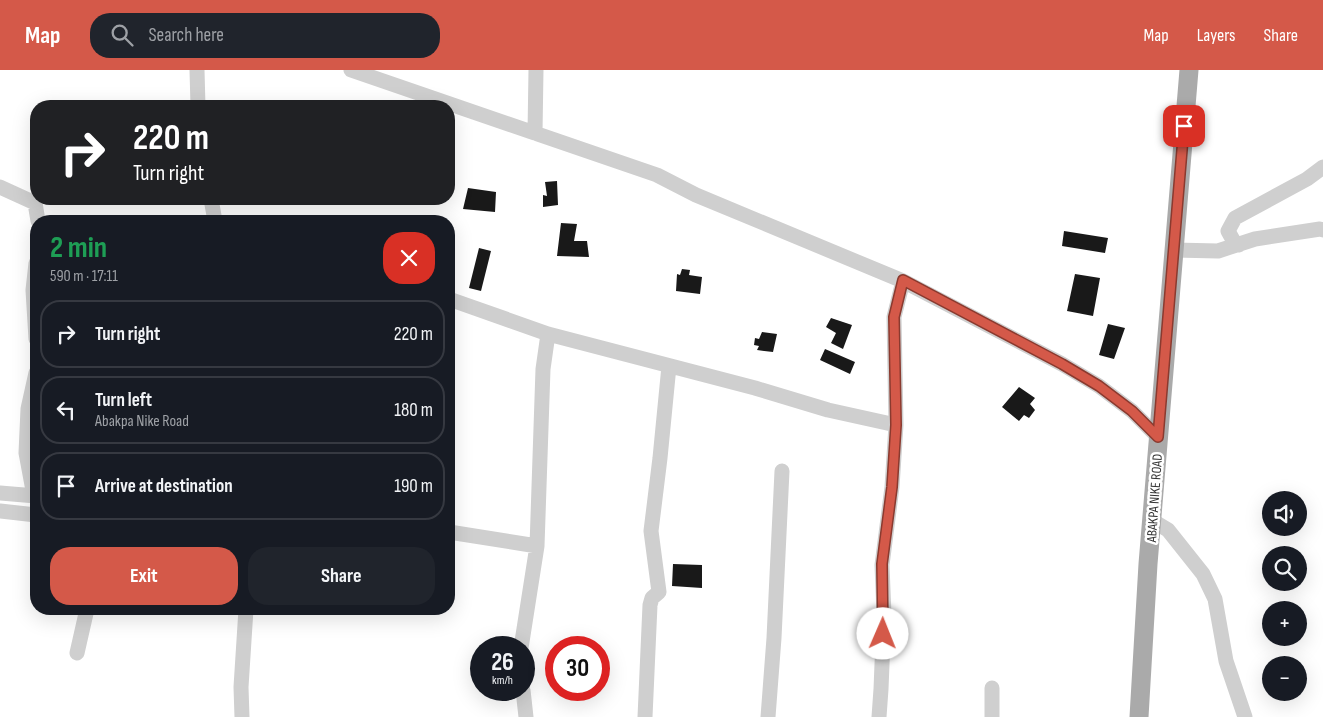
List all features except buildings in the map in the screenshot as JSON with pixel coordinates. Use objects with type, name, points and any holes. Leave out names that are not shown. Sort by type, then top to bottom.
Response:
[{"type":"main road","name":"ABAKPA NIKE ROAD","points":[[1139,717],[1158,437],[1189,70]]},
{"type":"street","points":[[197,70],[198,100]]},
{"type":"street","points":[[351,70],[440,100]]},
{"type":"street","points":[[535,132],[536,70]]},
{"type":"street","points":[[455,105],[657,175],[696,195],[903,280],[1062,364],[1099,386],[1132,411],[1158,437]]},
{"type":"street","points":[[1239,245],[1233,240],[1228,231],[1235,218],[1307,179],[1323,167]]},
{"type":"street","points":[[0,187],[30,201]]},
{"type":"street","points":[[1174,250],[1207,252],[1282,234],[1323,230]]},
{"type":"street","points":[[878,717],[882,689],[884,615],[882,564],[892,487],[896,425],[894,317],[903,280]]},
{"type":"street","points":[[455,301],[548,334],[828,410],[896,425]]},
{"type":"street","points":[[524,636],[537,546],[544,369],[548,334]]},
{"type":"street","points":[[645,717],[650,605],[652,598],[659,592],[651,531],[669,366]]},
{"type":"street","points":[[30,400],[26,453],[30,472]]},
{"type":"street","points":[[768,717],[774,638],[782,471]]},
{"type":"street","points":[[0,494],[30,496]]},
{"type":"street","points":[[0,511],[30,514]]},
{"type":"street","points":[[1153,521],[1168,530],[1203,574],[1215,599],[1226,661],[1245,717]]},
{"type":"street","points":[[455,533],[537,546]]},
{"type":"street","points":[[78,653],[86,615]]},
{"type":"street","points":[[242,717],[240,687],[246,615]]},
{"type":"street","points":[[992,688],[992,717]]},
{"type":"street","points":[[524,701],[526,717]]},
{"type":"route","points":[[883,634],[882,564],[892,487],[896,425],[894,317],[903,280],[986,326],[1062,364],[1099,386],[1132,411],[1158,437],[1184,126]]}]
